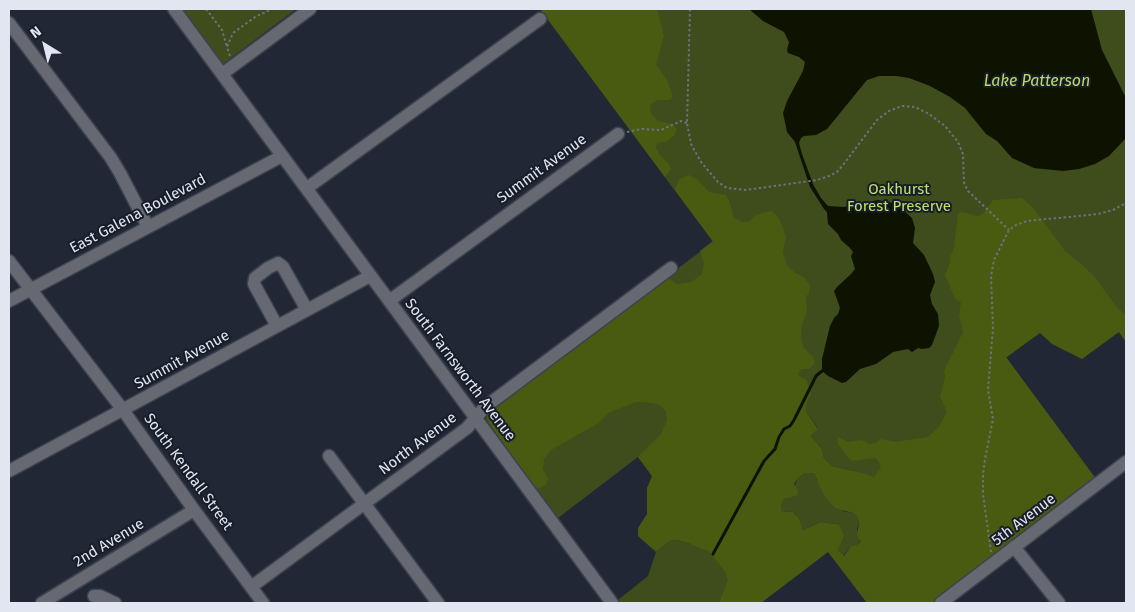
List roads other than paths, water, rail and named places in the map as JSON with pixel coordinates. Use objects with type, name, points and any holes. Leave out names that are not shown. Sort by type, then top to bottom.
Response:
[{"type":"street","name":"South Farnsworth Avenue","points":[[174,9],[612,603]]},
{"type":"street","points":[[222,74],[310,9]]},
{"type":"street","points":[[307,188],[540,19]]},
{"type":"street","points":[[9,23],[110,158],[120,173],[148,228]]},
{"type":"street","name":"Summit Avenue","points":[[389,301],[618,134]]},
{"type":"street","name":"East Galena Boulevard","points":[[9,301],[282,156]]},
{"type":"street","name":"South Kendall Street","points":[[9,260],[123,410],[263,603]]},
{"type":"street","points":[[277,326],[254,284],[255,278],[268,268],[278,263],[283,267],[307,310]]},
{"type":"street","name":"North Avenue","points":[[251,587],[467,428],[485,407],[671,268]]},
{"type":"street","name":"Summit Avenue","points":[[9,471],[370,276]]},
{"type":"street","points":[[329,456],[438,603]]},
{"type":"street","name":"5th Avenue","points":[[941,603],[1126,462]]},
{"type":"street","name":"2nd Avenue","points":[[42,603],[194,510]]},
{"type":"street","points":[[1014,547],[1058,603]]},
{"type":"street","points":[[81,579],[93,600],[100,596],[108,598],[115,603]]},
{"type":"water","name":"Lake Patterson","points":[[749,9],[1091,9],[1102,50],[1126,98],[1126,138],[1109,156],[1095,164],[1063,171],[1034,168],[1012,158],[997,141],[986,134],[965,108],[930,86],[909,78],[896,76],[879,76],[867,80],[827,129],[816,135],[801,138],[799,143],[802,154],[813,184],[828,206],[844,207],[858,204],[864,207],[878,200],[897,204],[912,218],[915,228],[913,243],[924,255],[935,282],[930,295],[932,304],[938,314],[939,326],[929,348],[918,348],[912,352],[908,349],[893,352],[876,364],[860,369],[846,382],[842,383],[822,371],[822,359],[830,326],[840,308],[834,291],[855,269],[851,256],[853,252],[828,224],[827,212],[810,187],[795,142],[787,132],[783,113],[787,101],[803,71],[805,62],[799,57],[788,53],[789,42],[784,32],[763,21]]},
{"type":"waterway","points":[[713,554],[764,461],[775,449],[784,429],[790,426],[794,420],[816,376],[822,371]]},
{"type":"park label","name":"Oakhurst Forest Preserve","points":[[899,198]]}]
